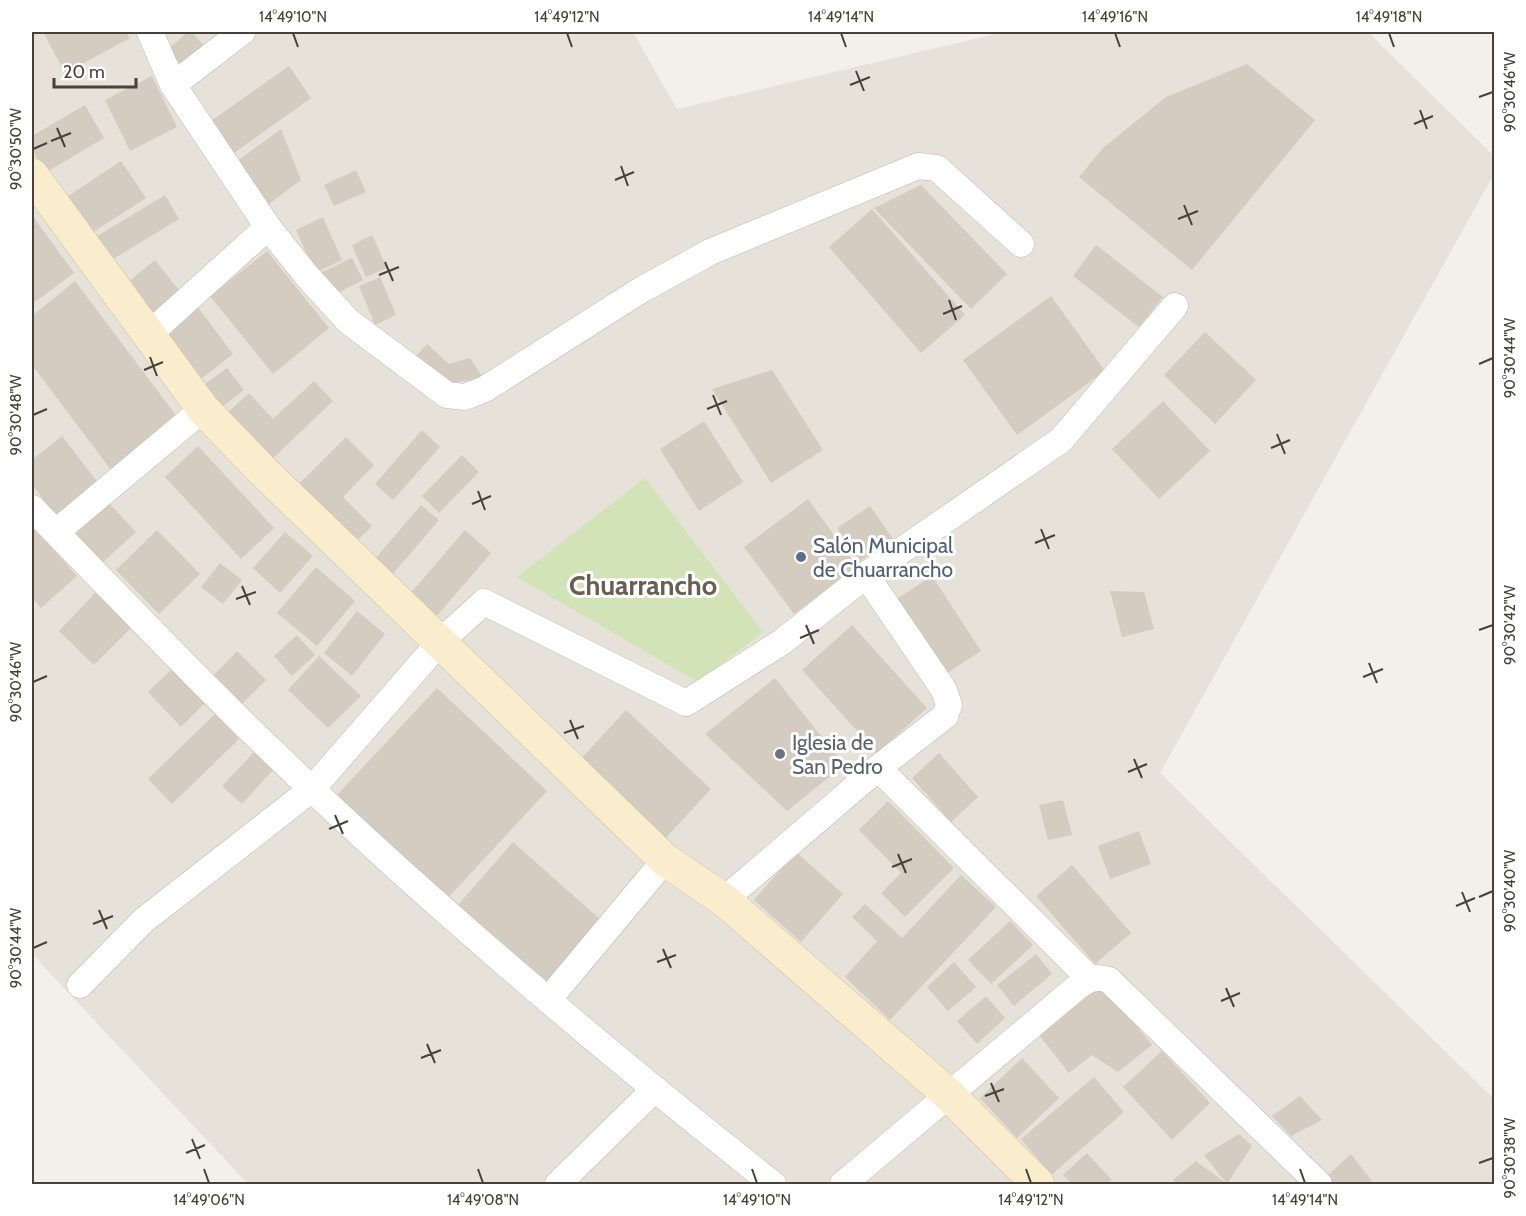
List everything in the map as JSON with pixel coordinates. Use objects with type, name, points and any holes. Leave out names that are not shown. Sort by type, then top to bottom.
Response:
[{"type":"main road","points":[[32,175],[147,336],[203,409],[439,643],[664,860],[724,900],[949,1095],[1038,1185]]},
{"type":"street","points":[[150,32],[173,85],[268,227],[307,276],[348,321],[447,395],[465,397],[485,389],[641,290],[710,252],[918,166],[937,168],[1021,244]]},
{"type":"street","points":[[173,85],[242,32]]},
{"type":"street","points":[[147,336],[268,227]]},
{"type":"street","points":[[80,985],[144,920],[312,789],[439,643],[484,602],[686,704],[782,642],[866,575],[1061,440],[1174,306]]},
{"type":"street","points":[[56,532],[203,409]]},
{"type":"street","points":[[32,508],[272,752],[312,789],[548,1000],[773,1185]]},
{"type":"street","points":[[724,900],[878,768],[945,716],[949,705],[944,690],[866,575]]},
{"type":"street","points":[[878,768],[1090,979]]},
{"type":"street","points":[[548,1000],[664,860]]},
{"type":"street","points":[[843,1185],[1090,979],[1101,977],[1108,980],[1319,1185]]},
{"type":"street","points":[[558,1185],[655,1089]]},
{"type":"shaded area","points":[[32,32],[633,32],[677,109],[1004,32],[1368,32],[1494,156],[1494,174],[1160,773],[1494,1099],[1494,1184],[248,1184],[32,954]]},
{"type":"green space","points":[[645,478],[763,632],[698,682],[517,577]]},
{"type":"building","points":[[43,32],[126,32],[130,38],[65,73]]},
{"type":"building","points":[[188,32],[192,32],[208,50],[185,69],[168,49]]},
{"type":"building","points":[[1247,64],[1315,120],[1192,270],[1079,177],[1103,148],[1166,97]]},
{"type":"building","points":[[289,66],[311,98],[234,153],[211,121]]},
{"type":"building","points":[[152,76],[177,127],[130,151],[105,100]]},
{"type":"building","points":[[85,105],[104,138],[45,173],[32,149],[32,136]]},
{"type":"building","points":[[281,129],[301,180],[265,207],[233,164]]},
{"type":"building","points":[[121,161],[146,198],[87,236],[64,199]]},
{"type":"building","points":[[356,170],[366,192],[334,206],[324,185]]},
{"type":"building","points":[[921,185],[1007,274],[971,309],[874,208]]},
{"type":"building","points":[[165,195],[179,219],[105,264],[91,240]]},
{"type":"building","points":[[872,209],[965,315],[921,353],[829,247]]},
{"type":"building","points":[[32,215],[74,273],[32,304]]},
{"type":"building","points":[[323,217],[342,260],[315,273],[296,230]]},
{"type":"building","points":[[372,235],[387,268],[366,277],[352,245]]},
{"type":"building","points":[[1096,245],[1163,297],[1139,327],[1073,276]]},
{"type":"building","points":[[267,251],[329,328],[273,374],[210,296]]},
{"type":"building","points":[[352,258],[363,280],[332,296],[320,273]]},
{"type":"building","points":[[155,260],[182,294],[149,320],[122,287]]},
{"type":"building","points":[[380,277],[396,315],[375,325],[359,286]]},
{"type":"building","points":[[75,281],[178,418],[111,470],[32,365],[32,316]]},
{"type":"building","points":[[1051,296],[1105,371],[1017,435],[963,360]]},
{"type":"building","points":[[197,306],[233,354],[197,382],[161,334]]},
{"type":"building","points":[[1205,332],[1256,380],[1215,424],[1164,375]]},
{"type":"building","points":[[427,344],[449,364],[470,358],[483,378],[444,384],[414,358]]},
{"type":"building","points":[[227,368],[244,390],[218,410],[201,387]]},
{"type":"building","points":[[772,370],[823,450],[771,483],[712,389]]},
{"type":"building","points":[[314,381],[333,401],[271,460],[227,413],[249,393],[273,419]]},
{"type":"building","points":[[1163,401],[1210,451],[1159,499],[1112,449]]},
{"type":"building","points":[[704,421],[743,482],[699,511],[660,449]]},
{"type":"building","points":[[422,430],[440,447],[393,500],[375,484]]},
{"type":"building","points":[[62,436],[102,488],[59,521],[32,484],[32,460]]},
{"type":"building","points":[[346,437],[374,465],[343,497],[372,526],[352,546],[295,488]]},
{"type":"building","points":[[198,446],[274,528],[241,559],[165,477]]},
{"type":"building","points":[[462,455],[479,472],[439,513],[422,496]]},
{"type":"building","name":"Salón Municipal de Chuarrancho","points":[[808,499],[857,567],[794,614],[744,547]]},
{"type":"building","points":[[109,503],[136,532],[102,563],[75,534]]},
{"type":"building","points":[[421,505],[439,520],[392,575],[374,560]]},
{"type":"building","points":[[870,506],[893,539],[859,562],[837,528]]},
{"type":"building","points":[[32,525],[77,576],[41,608],[32,598]]},
{"type":"building","points":[[157,530],[200,574],[159,614],[116,570]]},
{"type":"building","points":[[465,530],[491,553],[435,618],[409,595]]},
{"type":"building","points":[[285,532],[313,556],[280,593],[253,568]]},
{"type":"building","points":[[220,563],[242,580],[223,604],[201,587]]},
{"type":"building","points":[[316,567],[355,601],[317,646],[277,613]]},
{"type":"building","points":[[932,576],[981,651],[944,675],[895,600]]},
{"type":"building","points":[[1110,591],[1144,592],[1154,629],[1122,637]]},
{"type":"building","points":[[95,593],[131,628],[94,665],[59,631]]},
{"type":"building","points":[[357,611],[385,634],[352,676],[324,653]]},
{"type":"building","points":[[852,625],[927,708],[877,753],[802,670]]},
{"type":"building","points":[[297,635],[315,655],[292,676],[274,656]]},
{"type":"building","points":[[237,651],[266,680],[238,708],[209,680]]},
{"type":"building","points":[[319,656],[361,696],[328,728],[288,690]]},
{"type":"building","points":[[175,666],[208,700],[181,727],[148,692]]},
{"type":"building","name":"Iglesia de San Pedro","points":[[775,678],[844,765],[787,811],[705,734]]},
{"type":"building","points":[[437,688],[547,791],[447,899],[336,796]]},
{"type":"building","points":[[626,710],[711,789],[662,842],[577,763]]},
{"type":"building","points":[[215,714],[239,739],[172,804],[148,779]]},
{"type":"building","points":[[254,752],[273,770],[242,804],[222,786]]},
{"type":"building","points":[[939,753],[978,797],[951,822],[912,778]]},
{"type":"building","points":[[1063,800],[1072,835],[1048,840],[1039,805]]},
{"type":"building","points":[[888,801],[954,868],[905,917],[881,893],[901,873],[859,830]]},
{"type":"building","points":[[1139,831],[1151,864],[1110,879],[1098,846]]},
{"type":"building","points":[[513,842],[602,921],[545,985],[457,906]]},
{"type":"building","points":[[796,852],[843,894],[801,942],[754,900]]},
{"type":"building","points":[[1072,865],[1131,933],[1095,964],[1036,896]]},
{"type":"building","points":[[961,875],[996,907],[890,1020],[845,977],[877,941],[852,917],[865,904],[902,938]]},
{"type":"building","points":[[1010,921],[1033,945],[991,984],[968,960]]},
{"type":"building","points":[[1036,954],[1052,974],[1014,1006],[997,985]]},
{"type":"building","points":[[954,962],[976,987],[948,1011],[927,987]]},
{"type":"building","points":[[1103,984],[1152,1045],[1118,1072],[1092,1055],[1069,1073],[1039,1035]]},
{"type":"building","points":[[986,996],[1005,1018],[977,1044],[957,1021]]},
{"type":"building","points":[[1162,1051],[1210,1103],[1172,1140],[1123,1087]]},
{"type":"building","points":[[1022,1058],[1059,1098],[1017,1138],[980,1098]]},
{"type":"building","points":[[1094,1077],[1124,1112],[1051,1175],[1021,1139]]},
{"type":"building","points":[[1300,1096],[1322,1120],[1291,1136],[1272,1116]]},
{"type":"building","points":[[1239,1134],[1252,1146],[1227,1184],[1204,1155]]},
{"type":"building","points":[[1087,1153],[1112,1180],[1107,1184],[1072,1184],[1063,1175]]},
{"type":"building","points":[[1351,1154],[1374,1184],[1329,1184],[1324,1179]]},
{"type":"building","points":[[1196,1161],[1227,1184],[1177,1184],[1173,1180]]},
{"type":"place","name":"Salón Municipal de Chuarrancho","points":[[801,557]]},
{"type":"place","name":"Iglesia de San Pedro","points":[[780,754]]},
{"type":"district","name":"Chuarrancho","points":[[643,585]]}]
